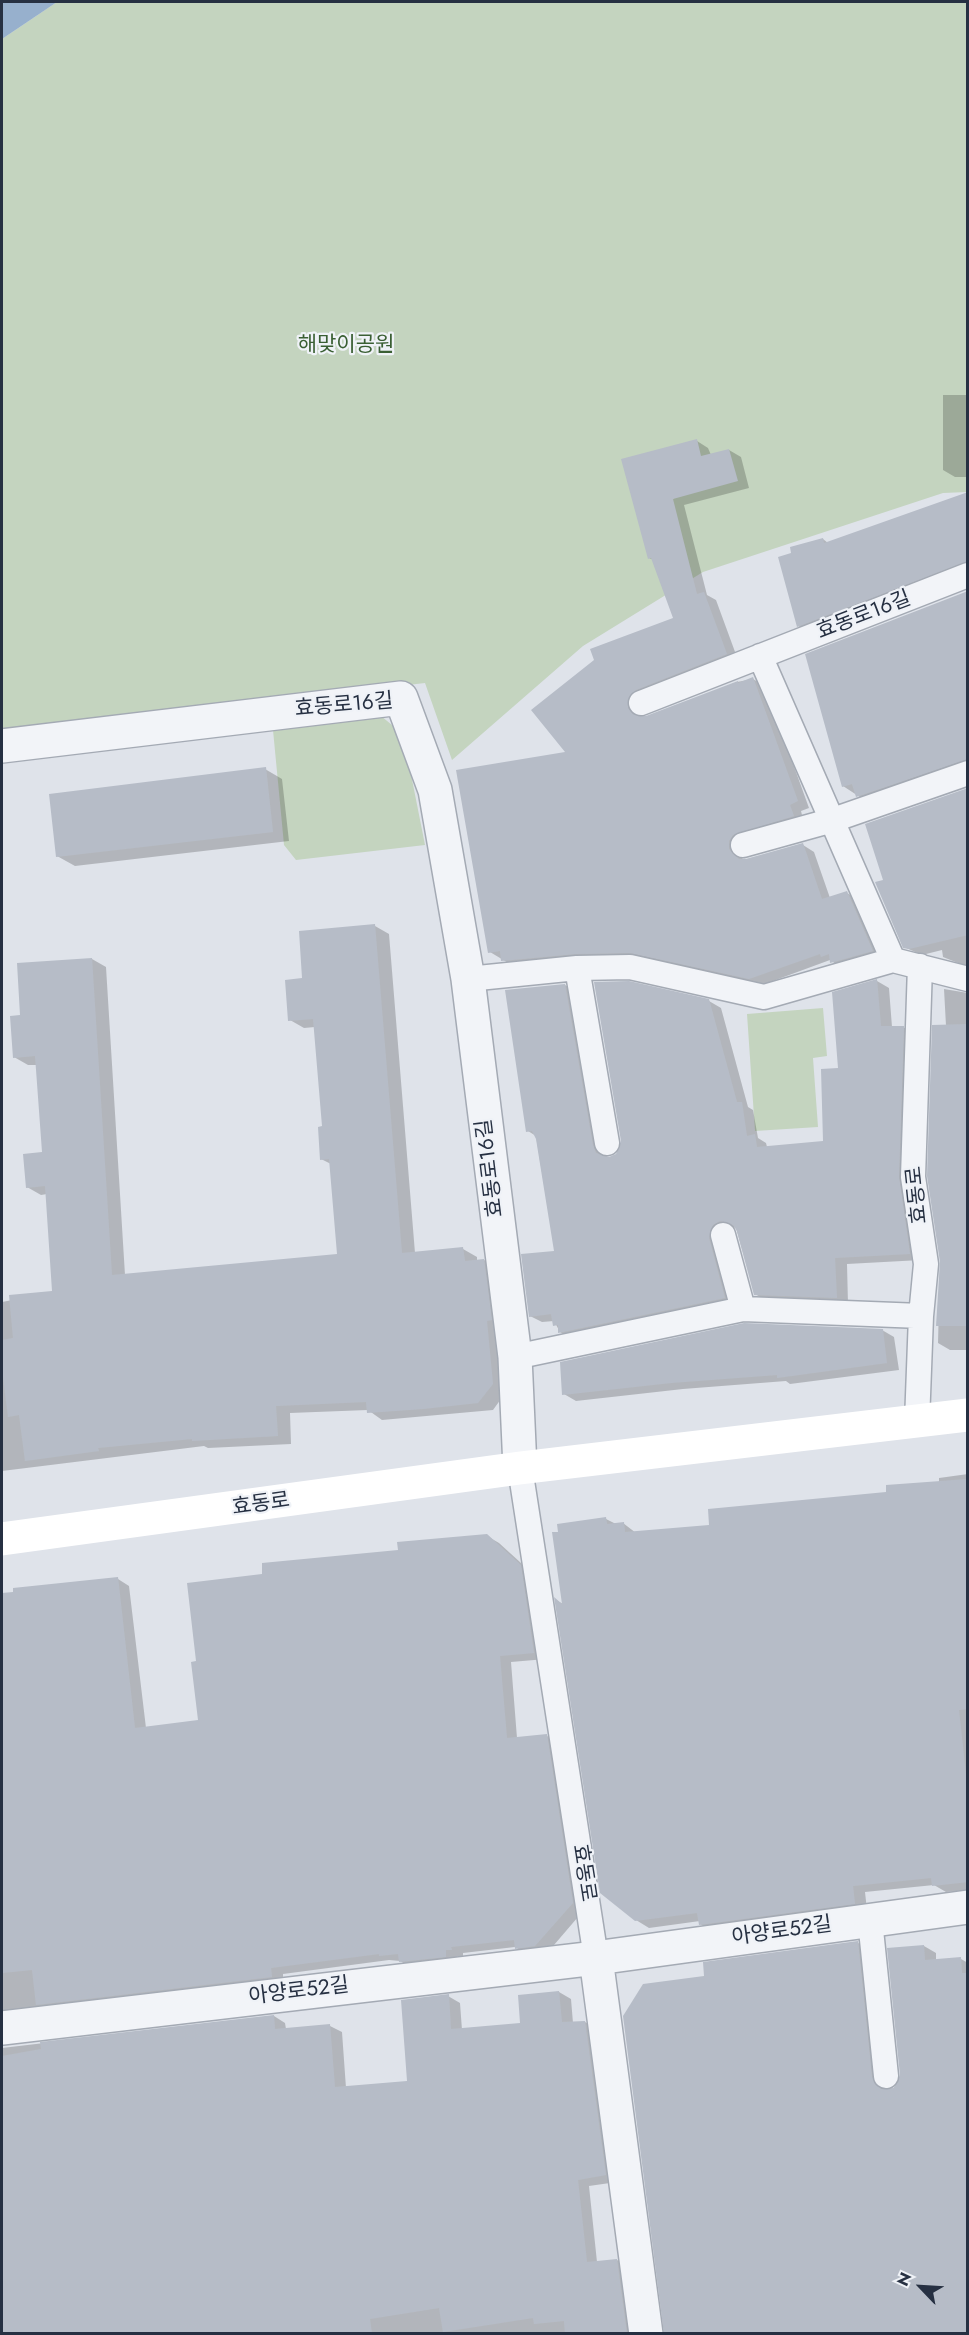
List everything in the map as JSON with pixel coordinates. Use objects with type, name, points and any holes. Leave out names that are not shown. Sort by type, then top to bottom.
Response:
[{"type":"main road","name":"효동로","points":[[2,1539],[520,1468],[968,1415]]},
{"type":"street","name":"효동로16길","points":[[2,746],[401,698],[435,790],[468,979],[515,1358],[520,1468]]},
{"type":"street","name":"아양로52길","points":[[2,2028],[596,1958],[968,1908]]},
{"type":"street","points":[[596,1958],[646,2334]]},
{"type":"lane","name":"효동로16길","points":[[641,704],[968,576]]},
{"type":"lane","points":[[760,656],[893,960]]},
{"type":"lane","points":[[743,845],[833,820],[968,773]]},
{"type":"lane","points":[[468,979],[577,968],[630,967],[764,997],[893,960],[968,979]]},
{"type":"lane","name":"효동로","points":[[917,1422],[921,1316],[926,1264],[913,1178],[920,966]]},
{"type":"lane","points":[[577,968],[607,1143]]},
{"type":"lane","points":[[723,1235],[743,1309]]},
{"type":"lane","points":[[515,1358],[743,1309],[921,1316]]},
{"type":"lane","name":"효동로","points":[[520,1468],[596,1958]]},
{"type":"lane","points":[[870,1920],[886,2076]]},
{"type":"green space","name":"해맞이공원","points":[[57,2],[967,2],[967,492],[943,493],[703,572],[583,646],[452,760],[425,683],[2,732],[2,39]]},
{"type":"green space","points":[[381,716],[403,734],[425,845],[296,860],[284,845],[273,730]]},
{"type":"green space","points":[[823,1008],[827,1056],[813,1058],[818,1127],[755,1131],[747,1014]]},
{"type":"water","points":[[2,2],[57,2],[2,39]]},
{"type":"building","points":[[697,439],[701,456],[729,449],[738,481],[673,499],[697,594],[704,592],[727,654],[636,690],[630,695],[628,708],[633,714],[646,716],[753,677],[798,801],[790,805],[794,816],[733,835],[729,841],[729,849],[739,859],[746,859],[803,843],[822,899],[847,891],[873,951],[830,963],[829,954],[821,957],[820,954],[749,979],[630,953],[576,954],[501,961],[500,951],[488,953],[456,770],[565,752],[531,710],[594,660],[590,649],[673,618],[651,558],[648,559],[621,459]]},
{"type":"building","points":[[968,492],[968,561],[797,627],[778,557],[791,553],[790,547],[823,538],[824,543]]},
{"type":"building","points":[[968,591],[968,759],[856,797],[852,784],[842,787],[805,654]]},
{"type":"building","points":[[266,767],[273,832],[56,857],[49,794]]},
{"type":"building","points":[[968,788],[968,935],[909,949],[903,948],[875,882],[883,880],[865,824]]},
{"type":"building","points":[[375,924],[402,1253],[463,1247],[465,1261],[484,1259],[492,1320],[487,1321],[493,1384],[478,1403],[423,1409],[367,1413],[366,1402],[276,1406],[278,1436],[192,1441],[192,1439],[98,1448],[99,1451],[25,1461],[19,1415],[8,1417],[2,1369],[2,1340],[13,1338],[9,1295],[52,1291],[45,1186],[26,1188],[23,1154],[42,1152],[35,1056],[13,1058],[10,1016],[20,1015],[17,963],[92,958],[112,1275],[337,1254],[329,1159],[320,1160],[318,1127],[322,1126],[313,1019],[288,1021],[285,980],[302,978],[299,931]]},
{"type":"building","points":[[877,979],[881,1026],[904,1026],[899,1177],[910,1254],[835,1258],[837,1298],[754,1295],[737,1231],[733,1225],[720,1221],[713,1225],[709,1238],[725,1298],[558,1333],[558,1325],[553,1326],[551,1314],[529,1317],[521,1254],[554,1251],[536,1139],[532,1131],[526,1132],[505,990],[565,984],[593,1145],[596,1153],[609,1157],[616,1154],[621,1141],[594,982],[629,981],[709,999],[737,1102],[742,1102],[747,1136],[755,1134],[757,1147],[823,1141],[821,1069],[838,1068],[832,992]]},
{"type":"building","points":[[968,1024],[968,1326],[936,1326],[940,1262],[927,1176],[932,1025]]},
{"type":"building","points":[[744,1323],[883,1329],[887,1363],[777,1378],[777,1375],[671,1383],[562,1395],[560,1362]]},
{"type":"building","points":[[968,1479],[968,1709],[959,1710],[968,1793],[968,1882],[932,1886],[931,1878],[853,1886],[855,1904],[699,1925],[697,1913],[635,1921],[600,1893],[554,1597],[562,1604],[552,1532],[558,1532],[557,1524],[606,1517],[607,1524],[624,1522],[625,1532],[709,1525],[708,1509],[886,1492],[886,1485]]},
{"type":"building","points":[[487,1534],[521,1565],[534,1653],[500,1656],[507,1738],[547,1734],[573,1903],[535,1946],[515,1949],[514,1940],[451,1947],[452,1950],[446,1950],[446,1957],[399,1962],[398,1954],[379,1956],[379,1954],[271,1968],[272,1977],[36,2005],[32,1970],[2,1973],[2,1593],[13,1592],[13,1588],[118,1577],[135,1728],[198,1720],[191,1662],[196,1661],[187,1583],[262,1574],[262,1563],[398,1550],[397,1542]]},
{"type":"building","points":[[858,1941],[872,2077],[881,2089],[894,2088],[900,2075],[887,1948],[924,1945],[925,1960],[961,1957],[962,1973],[968,1973],[968,2334],[664,2334],[623,2016],[643,1984],[704,1976],[703,1962]]},
{"type":"building","points":[[559,1991],[562,2022],[585,2021],[606,2175],[578,2180],[587,2262],[617,2259],[627,2334],[565,2334],[564,2321],[534,2324],[533,2318],[443,2332],[439,2308],[370,2319],[372,2334],[2,2334],[2,2056],[41,2049],[40,2042],[274,2015],[275,2029],[330,2024],[335,2087],[407,2081],[401,2000],[449,1994],[451,2029],[520,2023],[518,1995]]}]
